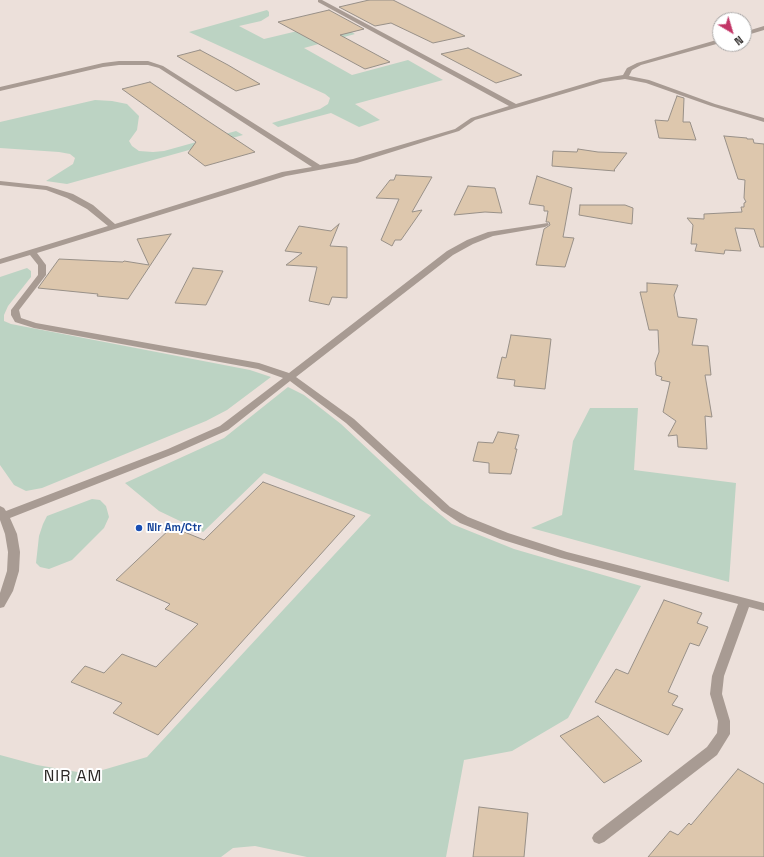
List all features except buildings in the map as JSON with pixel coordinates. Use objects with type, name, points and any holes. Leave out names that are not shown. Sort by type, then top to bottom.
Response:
[{"type":"street","points":[[320,1],[515,106]]},
{"type":"street","points":[[752,32],[764,28]]},
{"type":"street","points":[[625,77],[629,69],[639,64],[712,43]]},
{"type":"street","points":[[0,89],[103,65],[119,63],[148,63],[161,68],[318,167]]},
{"type":"street","points":[[0,262],[285,174],[354,161],[444,134],[457,130],[473,119],[602,80],[625,77],[647,81],[713,105],[764,120]]},
{"type":"street","points":[[0,183],[47,188],[70,196],[90,207],[114,227]]},
{"type":"street","points":[[0,604],[7,591],[12,571],[14,552],[11,534],[2,513],[202,439],[224,428],[450,253],[470,242],[491,234],[545,225]]},
{"type":"street","points":[[32,252],[42,265],[42,275],[16,310],[15,315],[18,320],[34,325],[259,366],[290,377],[350,421],[446,509],[464,520],[504,536],[565,555],[764,607]]},
{"type":"street","points":[[599,838],[712,751],[723,734],[724,721],[716,694],[718,676],[744,602]]},
{"type":"green space","points":[[267,10],[269,12],[269,16],[261,21],[239,26],[264,39],[335,22],[355,34],[304,48],[352,75],[408,60],[443,80],[355,104],[380,120],[359,127],[331,113],[278,127],[272,123],[320,109],[328,104],[330,98],[325,94],[189,32]]},
{"type":"green space","points":[[95,100],[127,104],[139,116],[137,130],[129,141],[132,146],[139,151],[164,151],[236,131],[243,135],[67,184],[46,181],[73,164],[75,158],[70,154],[0,148],[0,122]]},
{"type":"green space","points":[[27,268],[31,271],[31,277],[8,306],[4,315],[4,321],[11,324],[250,370],[271,377],[227,410],[206,421],[42,488],[26,491],[14,485],[0,465],[0,277]]},
{"type":"green space","points":[[288,387],[304,395],[341,424],[421,499],[452,524],[514,549],[641,586],[568,718],[512,751],[464,760],[446,857],[307,857],[255,846],[233,848],[221,857],[0,857],[0,755],[37,765],[89,774],[147,757],[371,515],[264,473],[203,532],[159,511],[125,483],[224,438]]},
{"type":"green space","points":[[590,408],[638,408],[634,470],[736,483],[729,582],[531,528],[562,515],[573,441]]},
{"type":"green space","points":[[92,499],[100,500],[106,506],[109,517],[104,528],[72,560],[49,569],[40,567],[36,563],[39,536],[47,516]]},
{"type":"place","name":"Nir Am/Ctr","points":[[139,528]]},
{"type":"district","name":"NIR AM","points":[[73,777]]}]
